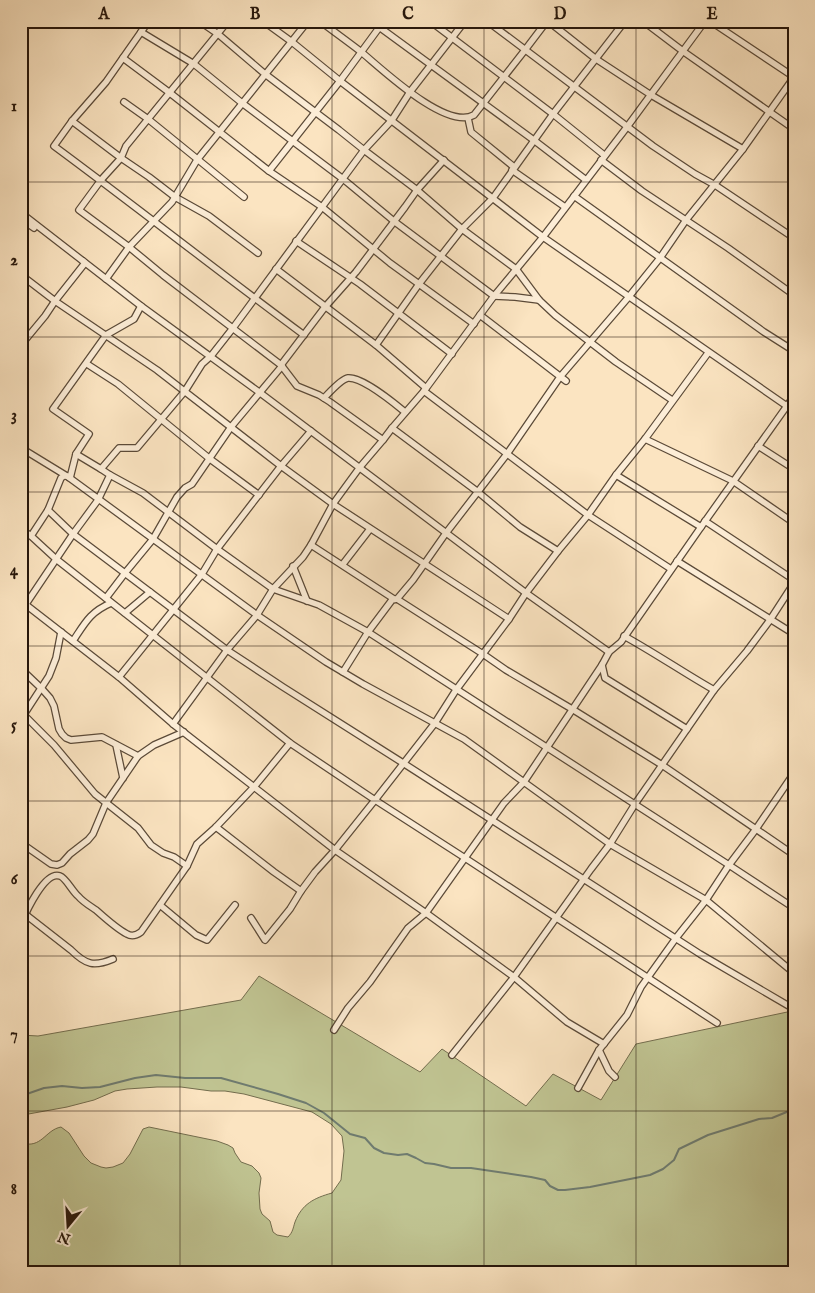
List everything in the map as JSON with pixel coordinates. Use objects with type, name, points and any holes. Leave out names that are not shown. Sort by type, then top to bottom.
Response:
[{"type":"street","points":[[149,21],[106,82],[72,121],[54,146],[304,335]]},
{"type":"street","points":[[199,21],[417,190],[462,229],[516,269],[539,300],[555,315],[616,362],[672,400]]},
{"type":"street","points":[[228,21],[126,146],[121,158],[100,180],[79,210],[281,365],[297,386],[324,398],[383,440]]},
{"type":"street","points":[[262,21],[292,42],[543,237],[794,412]]},
{"type":"street","points":[[106,279],[129,247],[175,197],[197,160],[308,21]]},
{"type":"street","points":[[320,21],[410,92],[446,114],[468,118],[474,115],[547,21],[596,59],[744,149]]},
{"type":"street","points":[[371,21],[586,180]]},
{"type":"street","points":[[268,171],[340,81],[384,21]]},
{"type":"street","points":[[430,21],[553,114],[642,191],[728,248],[794,295]]},
{"type":"street","points":[[101,469],[119,448],[137,448],[162,420],[185,391],[202,364],[211,356],[233,328],[364,150],[392,120],[410,92],[465,21]]},
{"type":"street","points":[[487,21],[627,127],[794,238]]},
{"type":"street","points":[[376,345],[419,284],[462,229],[493,198],[553,114],[625,21]]},
{"type":"street","points":[[642,21],[794,129]]},
{"type":"street","points":[[173,724],[227,650],[257,615],[273,589],[311,545],[333,504],[360,468],[425,389],[494,296],[543,237],[684,52],[705,21]]},
{"type":"street","points":[[343,672],[368,632],[425,564],[446,533],[507,454],[560,377],[628,299],[660,258],[686,220],[744,149],[794,77],[710,21]]},
{"type":"street","points":[[784,21],[794,28]]},
{"type":"street","points":[[140,32],[194,64],[242,103],[343,179],[394,222],[494,296],[539,300]]},
{"type":"street","points":[[123,58],[268,171],[322,207],[390,263],[474,324]]},
{"type":"street","points":[[124,102],[148,119],[244,197]]},
{"type":"street","points":[[468,118],[471,132],[513,169],[566,207]]},
{"type":"street","points":[[72,121],[175,197],[209,216],[258,253]]},
{"type":"street","points":[[73,641],[92,614],[109,600],[125,573],[153,539],[177,497],[185,488],[192,484],[231,427],[325,307],[374,250],[417,190],[444,160]]},
{"type":"street","points":[[574,196],[764,332],[794,351]]},
{"type":"street","points":[[21,213],[141,306],[211,356],[526,593],[609,652]]},
{"type":"street","points":[[21,220],[84,262]]},
{"type":"street","points":[[296,241],[351,278],[452,354]]},
{"type":"street","points":[[21,345],[45,316],[84,262]]},
{"type":"street","points":[[276,269],[376,345],[425,389],[507,454],[588,515],[671,569]]},
{"type":"street","points":[[21,275],[55,301],[157,370],[333,504],[509,619]]},
{"type":"street","points":[[70,478],[76,454],[89,434],[53,409],[106,335],[134,319],[141,306]]},
{"type":"street","points":[[480,316],[566,381]]},
{"type":"street","points":[[251,918],[265,940],[290,909],[315,872],[335,850],[435,723],[456,690],[526,593],[588,515],[708,353]]},
{"type":"street","points":[[87,364],[118,384],[210,459],[259,495]]},
{"type":"street","points":[[324,398],[342,381],[349,378],[362,382],[380,392],[405,412]]},
{"type":"street","points":[[334,1030],[348,1008],[370,982],[408,928],[426,913],[504,803],[524,782],[609,652],[621,642],[794,396]]},
{"type":"street","points":[[392,428],[478,492],[505,516],[558,551]]},
{"type":"street","points":[[119,677],[202,574],[217,549],[281,466],[311,431]]},
{"type":"street","points":[[644,439],[733,481],[794,523]]},
{"type":"street","points":[[758,446],[794,469]]},
{"type":"street","points":[[21,448],[70,478],[257,615],[326,662],[464,739],[610,844],[706,900],[794,973]]},
{"type":"street","points":[[76,454],[143,493],[273,589],[319,605],[368,632],[794,908]]},
{"type":"street","points":[[110,475],[98,500],[24,602],[119,677],[173,724],[335,850],[514,977],[567,1022],[604,1044]]},
{"type":"street","points":[[452,1055],[514,977],[610,844],[635,804],[714,690],[770,620],[794,582],[703,524],[616,475]]},
{"type":"street","points":[[31,536],[48,510],[62,478],[68,476],[70,478]]},
{"type":"street","points":[[48,510],[73,534],[227,650],[283,688],[700,954],[794,1009]]},
{"type":"street","points":[[343,564],[370,529]]},
{"type":"street","points":[[21,530],[31,536],[56,559],[290,743],[717,1023]]},
{"type":"street","points":[[311,545],[506,670],[662,765],[794,854]]},
{"type":"street","points":[[677,561],[794,634]]},
{"type":"street","points":[[293,566],[307,601]]},
{"type":"street","points":[[125,613],[150,592]]},
{"type":"street","points":[[61,632],[54,666],[42,689],[22,717],[54,745],[95,794],[138,828],[151,845],[163,854],[174,857],[187,866]]},
{"type":"street","points":[[624,636],[714,690]]},
{"type":"street","points":[[602,665],[605,678],[687,729]]},
{"type":"street","points":[[21,669],[42,689],[54,706],[59,728],[66,738],[71,740],[102,737],[138,756]]},
{"type":"street","points":[[59,875],[62,863],[93,834],[106,803],[138,756],[154,745],[184,732]]},
{"type":"street","points":[[21,924],[23,913],[38,891],[50,877],[59,875],[63,877],[78,896],[127,934],[138,935],[187,866],[197,844],[254,787],[290,743]]},
{"type":"street","points":[[116,745],[123,778]]},
{"type":"street","points":[[578,1088],[599,1050],[628,1014],[641,987],[706,900],[794,773]]},
{"type":"street","points":[[216,827],[301,891]]},
{"type":"street","points":[[21,843],[51,864],[57,865],[62,863]]},
{"type":"street","points":[[44,860],[52,876]]},
{"type":"street","points":[[160,905],[196,935],[207,940],[235,905]]},
{"type":"street","points":[[23,913],[72,950],[78,958],[91,965],[103,964],[113,959]]},
{"type":"street","points":[[599,1050],[609,1072],[615,1078]]},
{"type":"green space","points":[[259,976],[420,1072],[442,1049],[526,1106],[553,1074],[601,1100],[636,1044],[794,1012],[794,1272],[21,1272],[21,1143],[28,1144],[39,1141],[61,1127],[69,1133],[84,1156],[91,1163],[106,1168],[123,1163],[143,1129],[149,1127],[228,1145],[233,1148],[241,1162],[252,1166],[259,1173],[261,1178],[259,1193],[260,1209],[262,1214],[270,1221],[273,1232],[277,1235],[288,1237],[305,1206],[320,1197],[332,1193],[341,1180],[344,1151],[342,1136],[331,1124],[312,1112],[244,1094],[181,1087],[127,1089],[115,1091],[94,1100],[67,1107],[21,1116],[21,1035],[38,1036],[241,1000]]},
{"type":"waterway","points":[[21,1096],[44,1088],[62,1086],[100,1087],[156,1075],[185,1078],[221,1078],[306,1103],[324,1113],[350,1134],[365,1138],[374,1148],[384,1153],[407,1154],[425,1163],[451,1168],[471,1168],[531,1177],[545,1180],[550,1186],[558,1190],[590,1187],[650,1175],[663,1169],[674,1160],[679,1149],[708,1135],[759,1119],[772,1118],[794,1109]]}]
